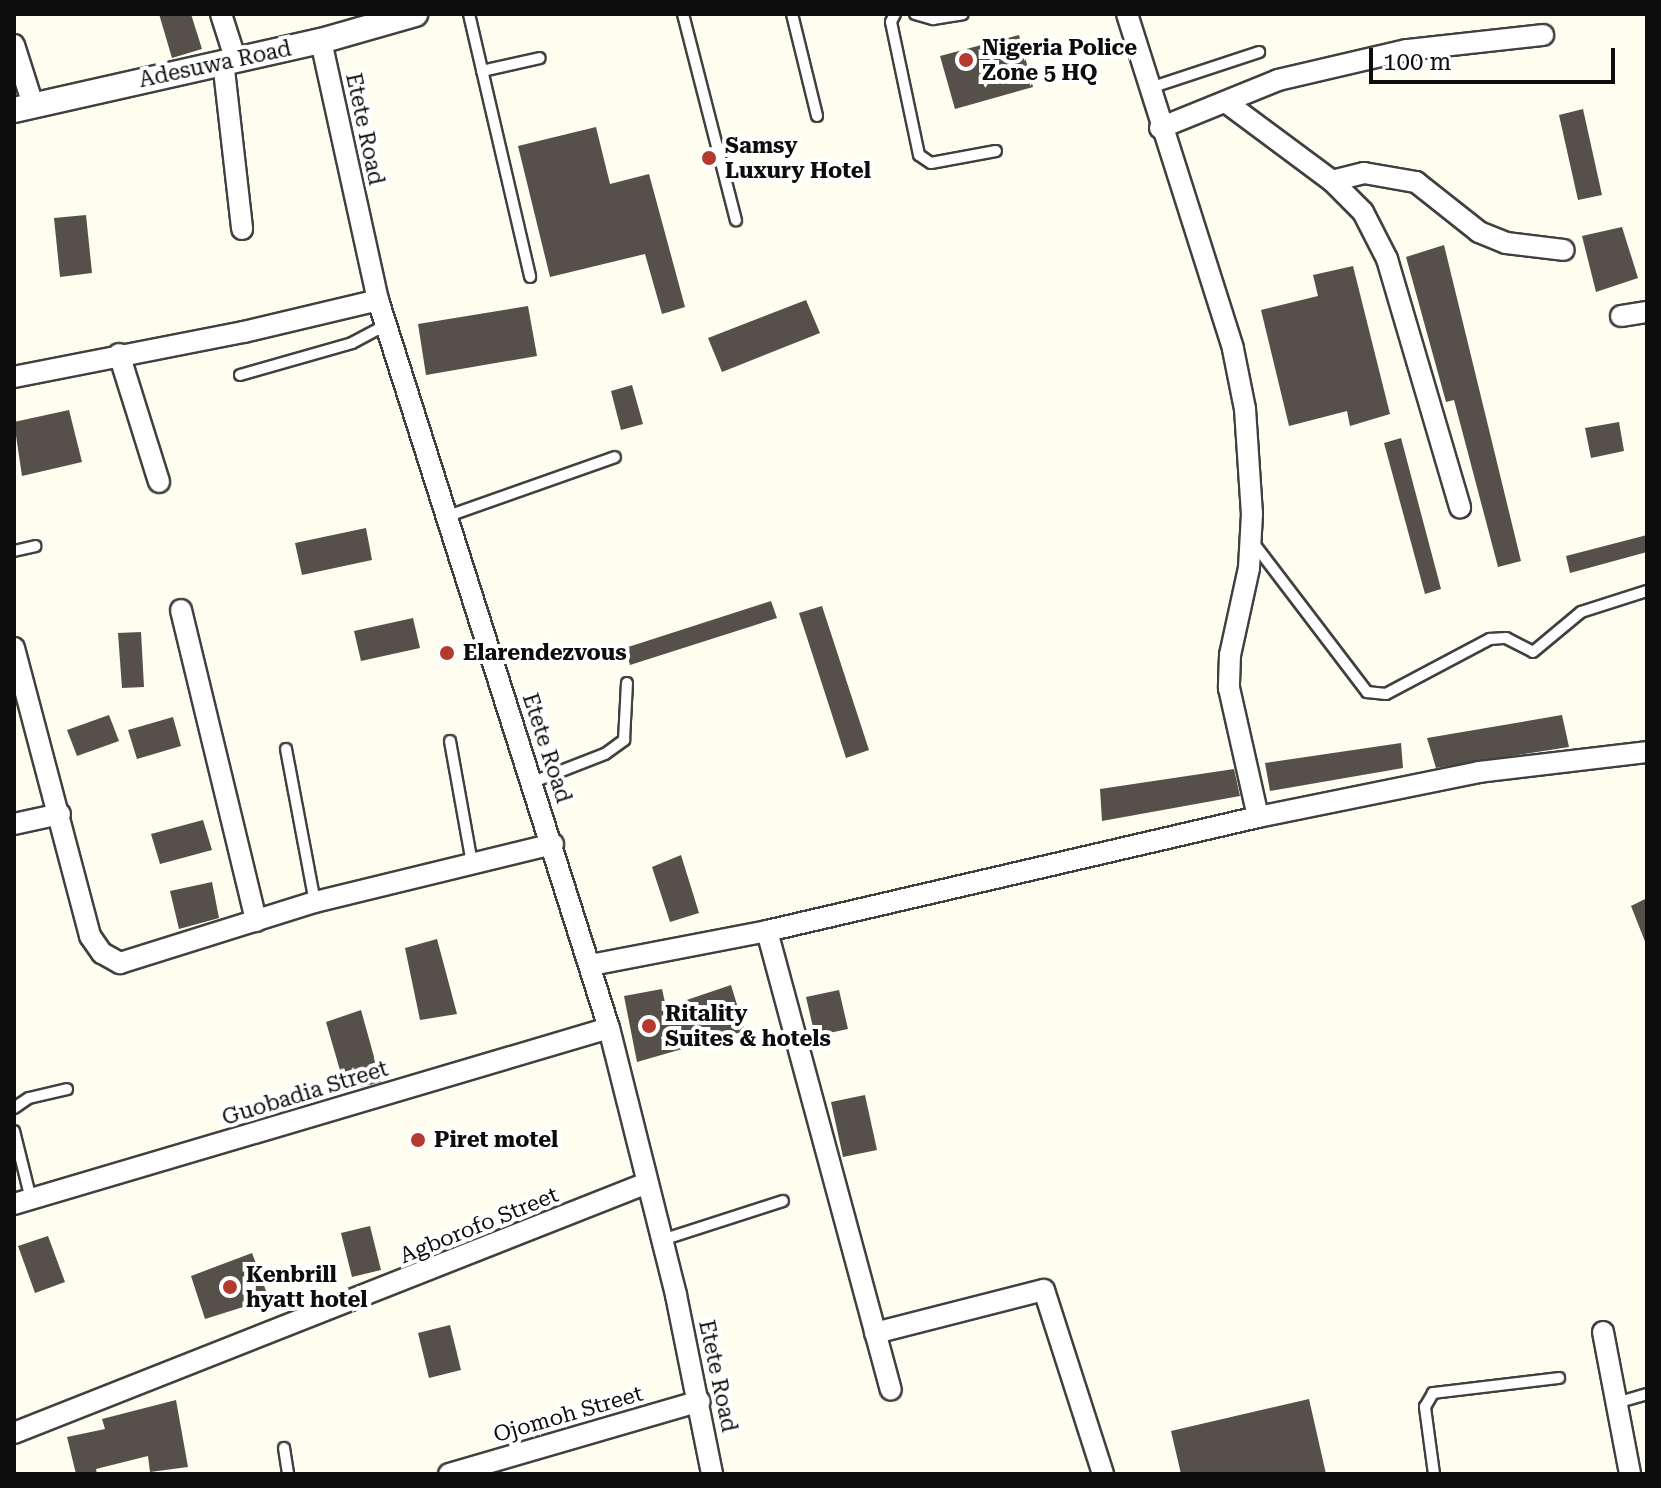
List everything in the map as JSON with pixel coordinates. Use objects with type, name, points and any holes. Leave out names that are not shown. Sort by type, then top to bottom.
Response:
[{"type":"street","points":[[221,14],[229,60],[242,229]]},
{"type":"street","name":"Adesuwa Road","points":[[24,108],[321,41],[415,14]]},
{"type":"street","points":[[1127,14],[1160,128],[1233,349],[1253,481],[1251,539],[1229,688],[1258,817]]},
{"type":"street","points":[[1160,128],[1278,80],[1407,50],[1543,35]]},
{"type":"street","name":"Etete Road","points":[[321,41],[378,300],[609,1028],[700,1401],[712,1474]]},
{"type":"street","points":[[14,45],[24,108]]},
{"type":"street","points":[[1227,103],[1332,181],[1363,212],[1387,259],[1460,507]]},
{"type":"street","points":[[1332,181],[1364,173],[1416,182],[1479,232],[1506,243],[1564,250]]},
{"type":"street","points":[[14,377],[119,354],[244,332],[378,300]]},
{"type":"street","points":[[1621,316],[1647,312]]},
{"type":"street","points":[[119,354],[159,482]]},
{"type":"street","points":[[181,610],[256,921]]},
{"type":"street","points":[[14,648],[90,936],[102,953],[120,963],[315,902],[553,844]]},
{"type":"street","points":[[591,965],[767,931],[1258,817],[1479,772],[1647,752]]},
{"type":"street","points":[[14,824],[60,814]]},
{"type":"street","points":[[767,931],[891,1390]]},
{"type":"street","name":"Guobadia Street","points":[[23,1202],[609,1028]]},
{"type":"street","name":"Agborofo Street","points":[[14,1433],[647,1183]]},
{"type":"street","points":[[875,1333],[1044,1290],[1103,1474]]},
{"type":"street","points":[[1603,1332],[1630,1474]]},
{"type":"street","name":"Ojomoh Street","points":[[449,1474],[700,1401]]},
{"type":"lane","points":[[469,14],[530,277]]},
{"type":"lane","points":[[683,14],[736,220]]},
{"type":"lane","points":[[792,14],[817,116]]},
{"type":"lane","points":[[895,14],[891,22],[919,155],[931,163],[996,151]]},
{"type":"lane","points":[[915,14],[933,19],[963,14]]},
{"type":"lane","points":[[1148,89],[1259,52]]},
{"type":"lane","points":[[482,71],[540,58]]},
{"type":"lane","points":[[240,375],[352,343],[386,325]]},
{"type":"lane","points":[[445,517],[615,457]]},
{"type":"lane","points":[[1251,539],[1367,692],[1386,694],[1490,639],[1506,638],[1533,652],[1581,612],[1647,591]]},
{"type":"lane","points":[[14,551],[35,546]]},
{"type":"lane","points":[[533,782],[605,754],[624,740],[627,683]]},
{"type":"lane","points":[[450,741],[472,863]]},
{"type":"lane","points":[[286,749],[315,902]]},
{"type":"lane","points":[[14,1108],[29,1098],[67,1089]]},
{"type":"lane","points":[[14,1131],[23,1202]]},
{"type":"lane","points":[[662,1240],[783,1201]]},
{"type":"lane","points":[[1434,1474],[1425,1407],[1433,1393],[1559,1378]]},
{"type":"lane","points":[[1616,1403],[1647,1394]]},
{"type":"lane","points":[[284,1448],[288,1474]]},
{"type":"building","points":[[159,14],[191,14],[202,49],[172,58]]},
{"type":"building","points":[[1019,35],[1033,87],[955,109],[940,56]]},
{"type":"building","points":[[1583,109],[1602,195],[1578,200],[1559,115]]},
{"type":"building","points":[[596,127],[610,184],[649,174],[685,307],[662,314],[645,254],[550,277],[518,146]]},
{"type":"building","points":[[86,215],[92,273],[60,277],[54,218]]},
{"type":"building","points":[[1622,227],[1638,278],[1596,292],[1582,236]]},
{"type":"building","points":[[1444,245],[1521,561],[1498,567],[1454,400],[1446,402],[1406,257]]},
{"type":"building","points":[[1353,266],[1390,414],[1350,426],[1347,411],[1289,426],[1261,310],[1318,296],[1313,275]]},
{"type":"building","points":[[806,300],[820,333],[722,372],[708,338]]},
{"type":"building","points":[[528,306],[537,356],[426,375],[418,324]]},
{"type":"building","points":[[632,385],[643,424],[621,430],[611,391]]},
{"type":"building","points":[[69,410],[82,462],[22,476],[14,422]]},
{"type":"building","points":[[1619,422],[1624,451],[1591,458],[1585,428]]},
{"type":"building","points":[[1401,438],[1441,589],[1425,594],[1384,443]]},
{"type":"building","points":[[366,528],[372,560],[302,575],[295,543]]},
{"type":"building","points":[[1647,535],[1647,552],[1570,573],[1566,556]]},
{"type":"building","points":[[771,601],[777,618],[630,665],[625,648]]},
{"type":"building","points":[[822,606],[869,750],[846,758],[799,613]]},
{"type":"building","points":[[413,618],[420,648],[361,661],[354,631]]},
{"type":"building","points":[[141,632],[144,687],[122,688],[118,633]]},
{"type":"building","points":[[109,715],[119,741],[77,756],[67,730]]},
{"type":"building","points":[[1562,715],[1569,747],[1436,768],[1427,738]]},
{"type":"building","points":[[173,717],[181,746],[137,759],[128,730]]},
{"type":"building","points":[[1401,743],[1403,768],[1270,791],[1265,763]]},
{"type":"building","points":[[1234,769],[1240,796],[1102,821],[1100,789]]},
{"type":"building","points":[[203,820],[212,850],[160,864],[151,834]]},
{"type":"building","points":[[681,855],[699,913],[670,922],[652,867]]},
{"type":"building","points":[[212,882],[219,918],[179,929],[170,891]]},
{"type":"building","points":[[1647,898],[1647,944],[1646,944],[1631,906]]},
{"type":"building","points":[[437,939],[457,1014],[420,1020],[405,948]]},
{"type":"building","points":[[731,985],[745,1031],[637,1062],[624,996],[662,989],[666,1007]]},
{"type":"building","points":[[839,990],[848,1029],[815,1036],[806,997]]},
{"type":"building","points":[[361,1010],[381,1082],[346,1091],[326,1022]]},
{"type":"building","points":[[865,1095],[877,1150],[843,1157],[831,1102]]},
{"type":"building","points":[[370,1226],[381,1270],[352,1277],[341,1233]]},
{"type":"building","points":[[48,1236],[65,1282],[35,1293],[18,1246]]},
{"type":"building","name":"Kenbrill hyatt hotel","points":[[252,1253],[269,1299],[205,1319],[191,1276]]},
{"type":"building","points":[[450,1325],[461,1370],[429,1378],[418,1333]]},
{"type":"building","points":[[1309,1399],[1326,1474],[1181,1474],[1171,1431]]},
{"type":"building","points":[[176,1400],[188,1467],[150,1472],[148,1456],[96,1469],[97,1474],[76,1474],[67,1437],[105,1429],[102,1419]]},
{"type":"place","name":"Nigeria Police Zone 5 HQ","points":[[966,60]]},
{"type":"place","name":"Samsy Luxury Hotel","points":[[709,158]]},
{"type":"place","name":"Elarendezvous","points":[[447,653]]},
{"type":"place","name":"Ritality Suites & hotels","points":[[649,1026]]},
{"type":"place","name":"Piret motel","points":[[418,1140]]},
{"type":"place","name":"Kenbrill hyatt hotel","points":[[230,1287]]}]
